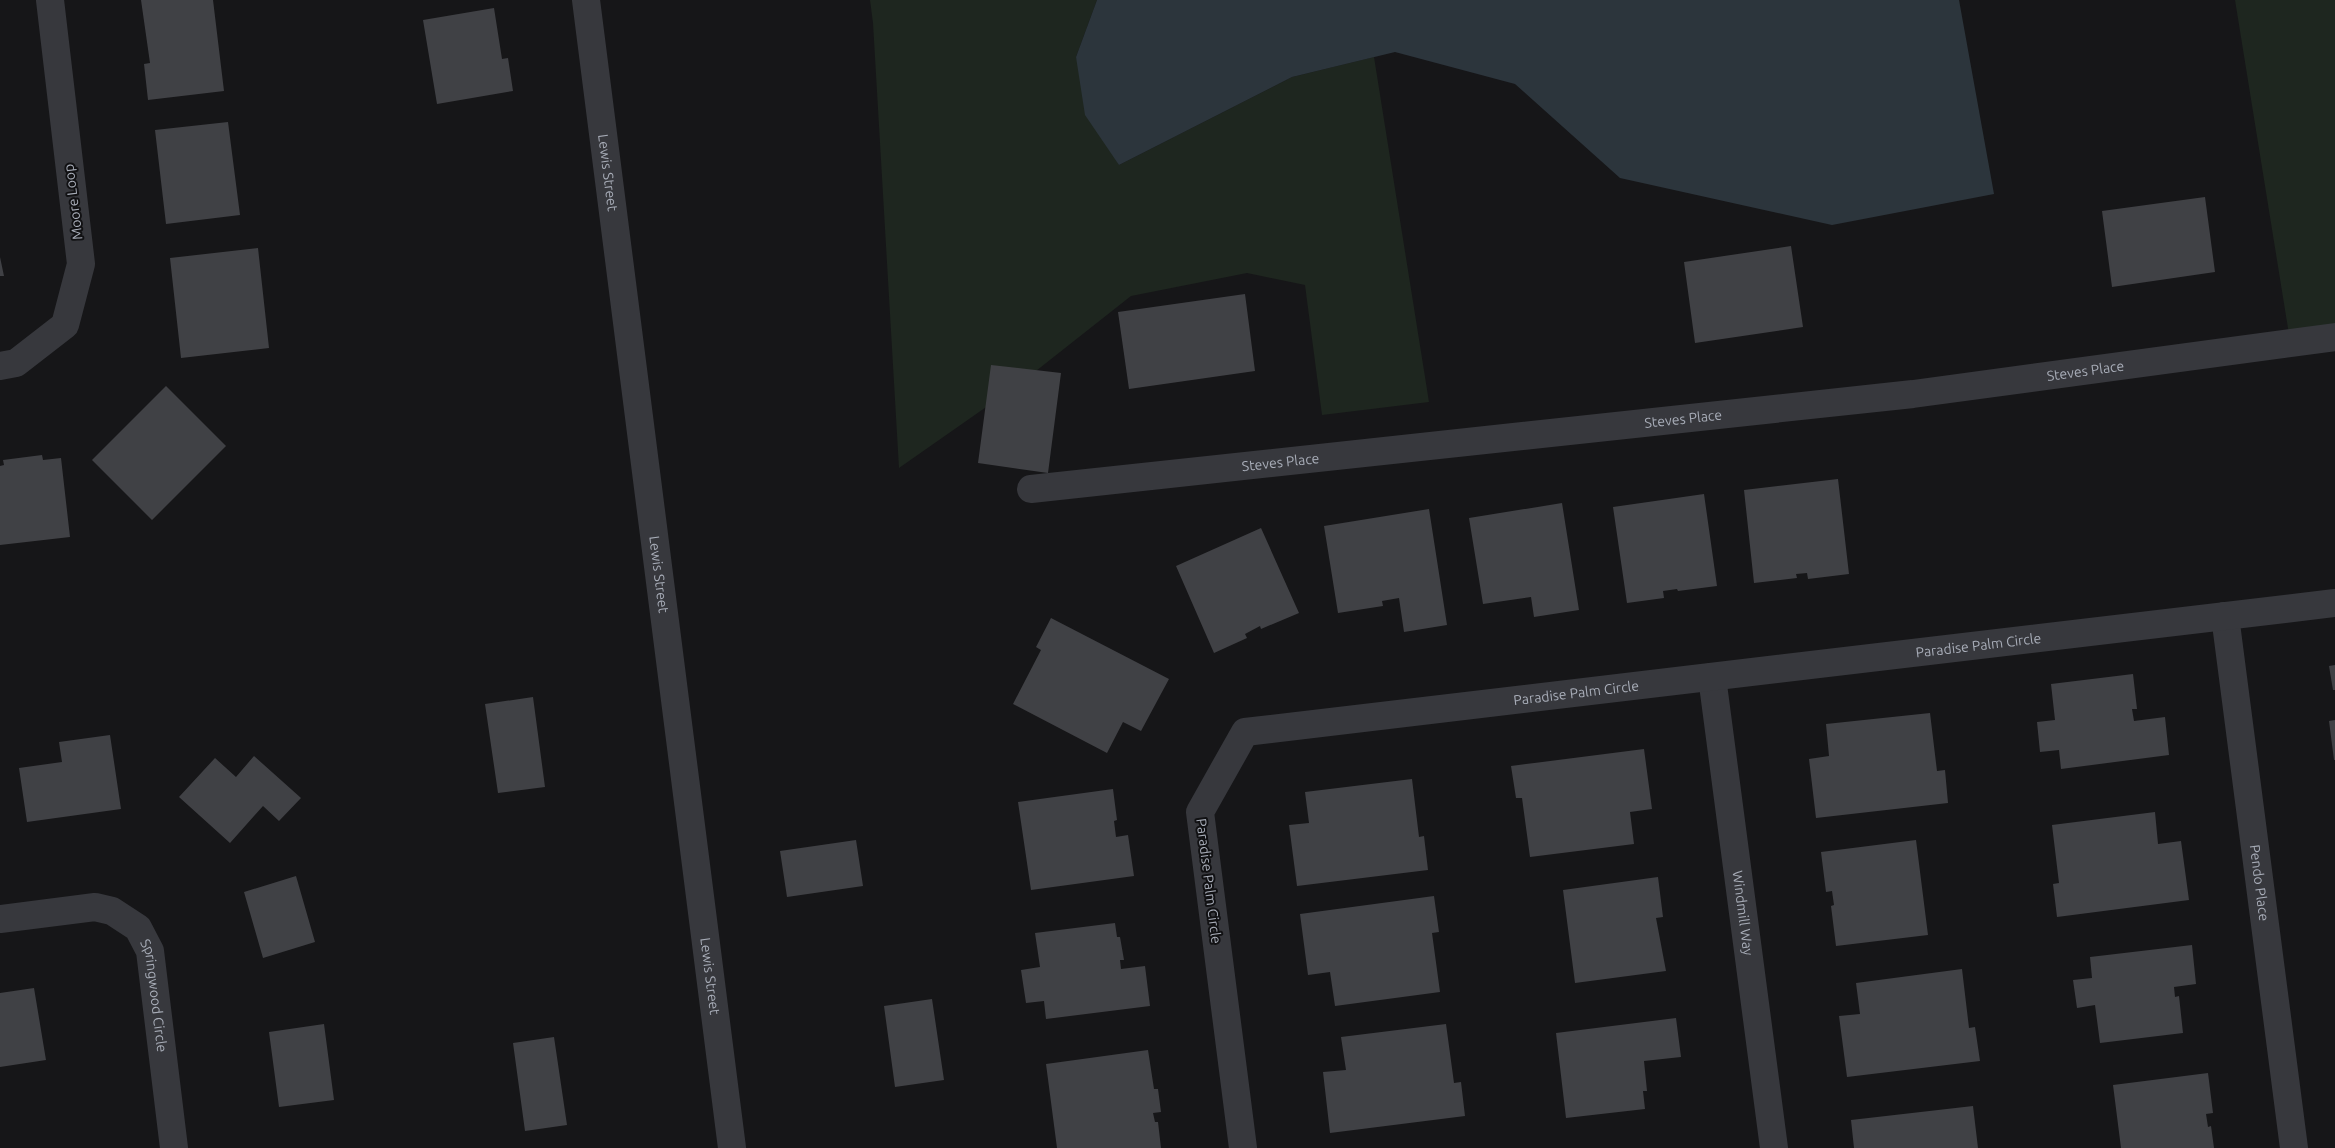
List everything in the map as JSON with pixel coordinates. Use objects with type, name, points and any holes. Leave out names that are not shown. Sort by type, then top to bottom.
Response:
[{"type":"street","name":"Moore Loop","points":[[0,366],[16,364],[65,325],[80,264],[50,0]]},
{"type":"street","name":"Lewis Street","points":[[586,0],[732,1148]]},
{"type":"street","name":"Steves Place","points":[[1031,489],[1913,394],[2335,338]]},
{"type":"street","name":"Paradise Palm Circle","points":[[1243,1148],[1200,812],[1245,732],[2335,603]]},
{"type":"street","name":"Pendo Place","points":[[2225,616],[2294,1148]]},
{"type":"street","name":"Windmill Way","points":[[1712,677],[1774,1148]]},
{"type":"street","name":"Springwood Circle","points":[[0,919],[95,907],[112,911],[138,928],[150,951],[174,1148]]},
{"type":"shaded area","points":[[870,0],[1097,0],[1076,57],[1119,165],[1292,77],[1374,57],[1429,402],[1322,415],[1305,285],[1247,273],[1131,296],[1022,382],[899,468],[873,23]]},
{"type":"shaded area","points":[[1097,0],[1959,0],[1994,194],[1832,225],[1620,178],[1515,84],[1395,52],[1292,77],[1119,165],[1085,115],[1076,57]]},
{"type":"shaded area","points":[[2235,0],[2335,0],[2335,347],[2292,353]]},
{"type":"building","points":[[141,0],[213,0],[224,91],[148,100],[144,64],[150,63]]},
{"type":"building","points":[[494,8],[502,59],[508,58],[513,91],[437,104],[423,20]]},
{"type":"building","points":[[228,122],[240,215],[166,224],[155,130]]},
{"type":"building","points":[[2205,197],[2215,272],[2112,287],[2102,211]]},
{"type":"building","points":[[1791,246],[1803,327],[1695,343],[1684,262]]},
{"type":"building","points":[[258,248],[269,348],[181,358],[170,258]]},
{"type":"building","points":[[0,257],[4,276],[0,276]]},
{"type":"building","points":[[1245,294],[1255,371],[1129,389],[1118,312]]},
{"type":"building","points":[[991,365],[1061,373],[1048,473],[978,463]]},
{"type":"building","points":[[166,386],[226,446],[152,520],[92,460]]},
{"type":"building","points":[[42,455],[43,460],[61,458],[70,537],[0,545],[0,466],[4,465],[3,460]]},
{"type":"building","points":[[1838,479],[1849,574],[1808,579],[1807,573],[1796,574],[1797,578],[1754,583],[1744,490]]},
{"type":"building","points":[[1704,494],[1717,586],[1663,591],[1664,598],[1627,603],[1613,507]]},
{"type":"building","points":[[1562,503],[1579,610],[1534,617],[1531,597],[1483,604],[1469,518]]},
{"type":"building","points":[[1429,509],[1447,625],[1404,632],[1399,598],[1382,601],[1383,606],[1338,613],[1324,526]]},
{"type":"building","points":[[1261,528],[1299,613],[1261,629],[1260,626],[1245,634],[1247,638],[1214,653],[1176,566]]},
{"type":"building","points":[[1051,618],[1169,679],[1141,731],[1123,722],[1107,753],[1013,704],[1041,650],[1036,647]]},
{"type":"building","points":[[2335,665],[2335,690],[2333,690],[2329,666]]},
{"type":"building","points":[[2133,674],[2137,709],[2132,709],[2134,721],[2165,717],[2169,755],[2061,769],[2059,750],[2040,752],[2037,722],[2055,720],[2051,684]]},
{"type":"building","points":[[533,697],[545,787],[498,793],[485,704]]},
{"type":"building","points":[[1930,713],[1937,771],[1945,770],[1948,803],[1816,818],[1809,759],[1829,756],[1826,724]]},
{"type":"building","points":[[2335,720],[2335,760],[2334,760],[2329,721]]},
{"type":"building","points":[[110,735],[121,809],[27,822],[19,768],[62,762],[59,742]]},
{"type":"building","points":[[1644,749],[1652,809],[1630,812],[1634,844],[1530,857],[1522,798],[1516,798],[1511,766]]},
{"type":"building","points":[[254,756],[301,798],[279,821],[263,806],[230,843],[179,797],[215,758],[236,777]]},
{"type":"building","points":[[1412,779],[1419,837],[1424,836],[1428,870],[1297,886],[1289,825],[1309,823],[1305,792]]},
{"type":"building","points":[[1113,789],[1117,820],[1114,821],[1116,837],[1128,835],[1134,876],[1031,890],[1018,802]]},
{"type":"building","points":[[2155,812],[2158,844],[2181,841],[2189,900],[2057,917],[2053,884],[2059,883],[2052,825]]},
{"type":"building","points":[[856,840],[863,886],[787,897],[780,851]]},
{"type":"building","points":[[1916,840],[1928,935],[1836,946],[1831,906],[1834,905],[1832,891],[1826,892],[1821,852]]},
{"type":"building","points":[[296,876],[315,942],[263,958],[244,892]]},
{"type":"building","points":[[1658,877],[1663,917],[1656,918],[1666,971],[1575,983],[1563,890]]},
{"type":"building","points":[[1434,896],[1439,932],[1432,933],[1440,992],[1335,1006],[1330,972],[1308,975],[1300,914]]},
{"type":"building","points":[[1115,923],[1117,937],[1120,937],[1124,960],[1120,960],[1121,969],[1145,966],[1150,1006],[1046,1019],[1044,1001],[1026,1003],[1021,970],[1040,967],[1035,933]]},
{"type":"building","points":[[2192,945],[2196,984],[2174,987],[2175,997],[2179,996],[2183,1033],[2100,1043],[2095,1005],[2077,1008],[2073,980],[2092,978],[2090,957]]},
{"type":"building","points":[[1962,969],[1969,1028],[1975,1027],[1980,1061],[1847,1077],[1839,1016],[1860,1014],[1856,983]]},
{"type":"building","points":[[34,988],[46,1060],[0,1067],[0,993]]},
{"type":"building","points":[[932,999],[944,1080],[895,1087],[884,1006]]},
{"type":"building","points":[[1676,1018],[1681,1057],[1644,1061],[1647,1091],[1643,1091],[1645,1109],[1566,1118],[1556,1033]]},
{"type":"building","points":[[324,1024],[334,1100],[279,1107],[269,1032]]},
{"type":"building","points":[[1446,1024],[1454,1083],[1461,1082],[1465,1116],[1330,1133],[1323,1072],[1346,1070],[1341,1037]]},
{"type":"building","points":[[554,1037],[567,1125],[525,1131],[513,1043]]},
{"type":"building","points":[[1148,1050],[1154,1089],[1158,1089],[1161,1112],[1153,1113],[1155,1122],[1158,1122],[1161,1148],[1057,1148],[1046,1064]]},
{"type":"building","points":[[2208,1073],[2213,1113],[2206,1114],[2208,1127],[2211,1126],[2214,1148],[2121,1148],[2113,1085]]},
{"type":"building","points":[[1973,1106],[1978,1148],[1854,1148],[1851,1120]]}]
